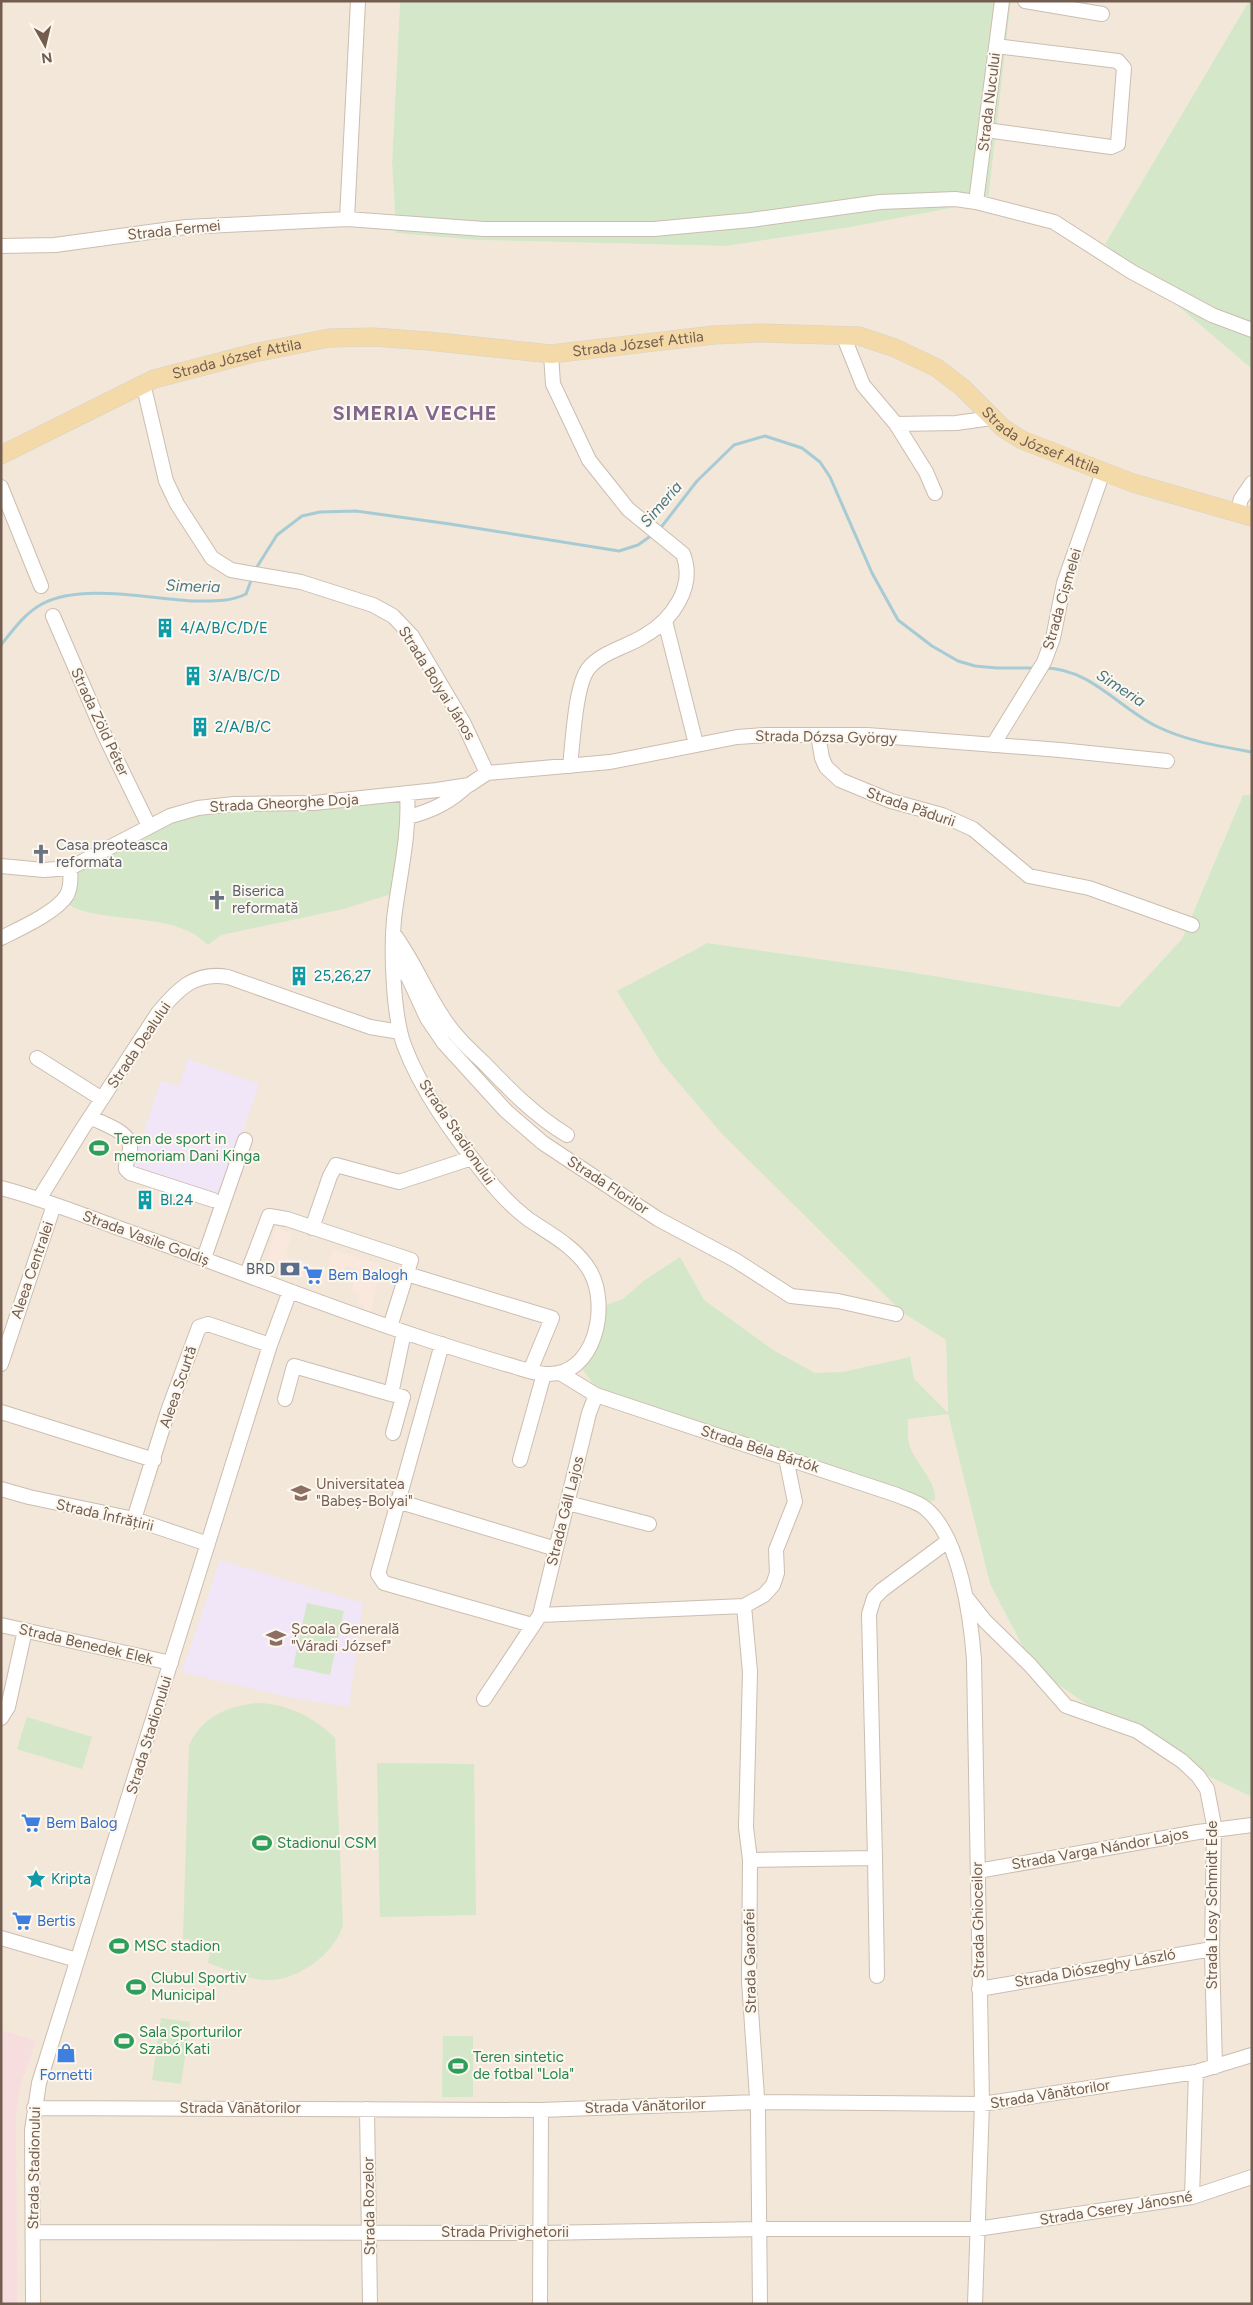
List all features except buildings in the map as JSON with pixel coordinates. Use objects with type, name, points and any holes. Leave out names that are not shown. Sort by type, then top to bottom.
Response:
[{"type":"main road","name":"Strada József Attila","points":[[1,455],[144,383],[254,354],[329,338],[352,337],[428,341],[551,354],[714,336],[761,333],[843,335],[875,340],[936,368],[963,388],[992,418],[1022,440],[1102,472],[1164,493],[1244,515]]},
{"type":"street","points":[[347,219],[358,1]]},
{"type":"street","name":"Strada Nucului","points":[[976,202],[1002,1]]},
{"type":"street","points":[[1024,1],[1102,14]]},
{"type":"street","points":[[986,130],[1111,147],[1118,144],[1124,68],[1122,64],[996,46]]},
{"type":"street","name":"Strada Fermei","points":[[1,246],[55,245],[186,227],[347,219],[484,229],[624,230],[695,226],[880,202],[954,200],[976,202],[1054,222],[1132,272],[1212,314],[1252,330]]},
{"type":"street","points":[[843,335],[856,372],[863,385],[896,424],[926,472],[935,493]]},
{"type":"street","points":[[551,354],[554,384],[589,460],[605,484],[628,508],[683,554],[686,562],[683,594],[665,621],[645,636],[604,656],[588,668],[581,687],[570,766]]},
{"type":"street","name":"Strada Bolyai János","points":[[144,383],[163,470],[171,492],[212,558],[224,568],[244,573],[289,579],[322,588],[373,605],[393,616],[412,636],[459,714],[487,773]]},
{"type":"street","points":[[896,424],[956,423],[992,418]]},
{"type":"street","name":"Strada Cișmelei","points":[[993,744],[1041,668],[1053,638],[1064,583],[1102,472]]},
{"type":"street","points":[[1244,515],[1241,499],[1252,483]]},
{"type":"street","points":[[1,487],[40,586]]},
{"type":"street","name":"Strada Zöld Péter","points":[[53,616],[104,734],[149,826]]},
{"type":"street","points":[[665,621],[696,744]]},
{"type":"street","name":"Strada Pădurii","points":[[818,735],[824,763],[832,774],[840,780],[891,801],[942,815],[973,829],[1029,876],[1089,888],[1192,925]]},
{"type":"street","name":"Strada Dózsa György","points":[[487,773],[610,762],[696,744],[747,736],[867,736],[993,744],[1167,761]]},
{"type":"street","name":"Strada Gheorghe Doja","points":[[1,866],[44,870],[70,868],[149,826],[182,812],[214,806],[314,803],[407,793],[469,785],[487,773]]},
{"type":"street","points":[[408,818],[439,807],[469,785]]},
{"type":"street","name":"Strada Stadionului","points":[[407,793],[408,818],[393,933],[400,1032],[425,1088],[472,1158],[510,1204],[570,1249],[588,1268],[593,1277],[599,1294],[600,1308],[593,1338],[587,1352],[578,1362],[560,1373]]},
{"type":"street","points":[[1,938],[63,901],[70,887],[70,868]]},
{"type":"street","name":"Strada Florilor","points":[[393,933],[410,957],[433,1002],[455,1034],[523,1103],[546,1122],[567,1134]]},
{"type":"street","name":"Strada Florilor","points":[[394,955],[409,979],[427,1018],[444,1043],[506,1111],[543,1143],[658,1219],[735,1260],[791,1296],[838,1301],[896,1314]]},
{"type":"street","name":"Strada Dealului","points":[[39,1199],[158,1013],[184,987],[206,975],[228,976],[370,1027],[400,1032]]},
{"type":"street","points":[[38,1058],[102,1099]]},
{"type":"street","points":[[90,1117],[125,1136],[130,1142],[130,1150],[125,1165],[126,1170],[130,1173],[213,1200]]},
{"type":"street","points":[[204,1258],[246,1140]]},
{"type":"street","points":[[312,1228],[330,1176],[336,1166],[399,1182],[472,1158]]},
{"type":"street","name":"Strada Vasile Goldiș","points":[[1,1188],[39,1199],[290,1291]]},
{"type":"street","name":"Aleea Centralei","points":[[1,1364],[54,1205]]},
{"type":"street","points":[[247,1274],[269,1216],[411,1260],[390,1327]]},
{"type":"street","points":[[407,1274],[552,1318],[530,1371]]},
{"type":"street","points":[[290,1291],[404,1332],[530,1371],[544,1374],[560,1373]]},
{"type":"street","name":"Strada Stadionului","points":[[33,2304],[32,2130],[34,2108],[52,2038],[270,1345],[290,1291]]},
{"type":"street","name":"Aleea Scurtă","points":[[134,1519],[168,1411],[199,1327],[208,1324],[270,1345]]},
{"type":"street","points":[[391,1394],[404,1332]]},
{"type":"street","points":[[442,1344],[378,1574],[380,1580],[384,1583],[536,1620],[744,1606],[764,1595],[773,1585],[777,1573],[776,1550],[795,1502],[786,1458]]},
{"type":"street","points":[[284,1399],[294,1366],[403,1397],[393,1434]]},
{"type":"street","name":"Strada Béla Bártók","points":[[560,1373],[596,1395],[898,1495],[924,1507],[937,1520],[948,1540]]},
{"type":"street","points":[[520,1460],[544,1374]]},
{"type":"street","name":"Strada Gáll Lajos","points":[[484,1699],[536,1620],[568,1503],[589,1413],[596,1395]]},
{"type":"street","points":[[1,1412],[154,1460]]},
{"type":"street","name":"Strada Înfrățirii","points":[[1,1489],[29,1498],[134,1519],[208,1544]]},
{"type":"street","points":[[397,1501],[556,1549]]},
{"type":"street","points":[[568,1503],[648,1524]]},
{"type":"street","points":[[877,1976],[868,1614],[874,1598],[882,1590],[948,1540]]},
{"type":"street","name":"Strada Ghioceilor","points":[[948,1540],[966,1596],[974,1660],[982,2104],[975,2304]]},
{"type":"street","name":"Strada Losy Schmidt Ede","points":[[966,1596],[985,1620],[1030,1665],[1066,1706],[1138,1731],[1182,1761],[1198,1776],[1206,1789],[1213,1830],[1212,1949],[1216,2067]]},
{"type":"street","name":"Strada Garoafei","points":[[744,1606],[750,1672],[746,1828],[750,1860],[748,1981],[757,2102],[760,2304]]},
{"type":"street","name":"Strada Benedek Elek","points":[[1,1625],[171,1663]]},
{"type":"street","points":[[1,1718],[8,1707],[25,1630]]},
{"type":"street","name":"Strada Varga Nándor Lajos","points":[[978,1871],[1213,1830],[1252,1825]]},
{"type":"street","points":[[750,1860],[875,1858]]},
{"type":"street","points":[[1,1938],[77,1960]]},
{"type":"street","name":"Strada Diószeghy László","points":[[979,1989],[1212,1949]]},
{"type":"street","name":"Strada Vânătorilor","points":[[34,2108],[541,2110],[757,2102],[982,2104],[1196,2072],[1252,2055]]},
{"type":"street","points":[[1192,2197],[1196,2072]]},
{"type":"street","name":"Strada Rozelor","points":[[367,2109],[370,2304]]},
{"type":"street","points":[[540,2304],[541,2110]]},
{"type":"street","name":"Strada Cserey Jánosné","points":[[977,2229],[1192,2197],[1252,2177]]},
{"type":"street","name":"Strada Privighetorii","points":[[33,2232],[540,2233],[760,2229],[977,2229]]},
{"type":"shaded area","points":[[1,1],[400,1],[392,162],[396,233],[476,240],[726,246],[851,227],[988,201],[1011,1],[1249,1],[1105,244],[1252,369],[1252,795],[1243,795],[1182,939],[1119,1007],[904,971],[708,943],[723,1135],[903,1313],[946,1340],[948,1414],[990,1584],[1034,1668],[1152,1749],[1252,1797],[1252,2304],[1,2304]]},
{"type":"shaded area","points":[[188,1059],[259,1084],[220,1199],[131,1170],[161,1081],[179,1086]]},
{"type":"shaded area","points":[[276,1226],[292,1235],[285,1256],[327,1269],[333,1249],[382,1265],[370,1312],[363,1308],[364,1304],[357,1301],[359,1294],[351,1291],[357,1270],[346,1266],[343,1273],[329,1268],[324,1284],[278,1270],[279,1263],[267,1259]]},
{"type":"shaded area","name":"Școala Generală \"Váradi József\"","points":[[220,1560],[363,1603],[349,1707],[282,1696],[182,1672]]},
{"type":"shaded area","points":[[1,2030],[36,2041],[20,2086],[16,2112],[17,2304],[1,2304]]},
{"type":"green space","points":[[400,1],[1011,1],[988,201],[851,227],[726,246],[476,240],[396,233],[392,162]]},
{"type":"green space","points":[[1249,1],[1252,1],[1252,369],[1105,244]]},
{"type":"green space","points":[[407,793],[398,892],[343,909],[221,935],[208,945],[196,935],[165,923],[95,914],[78,909],[63,901],[70,868],[170,816]]},
{"type":"green space","points":[[1243,795],[1252,795],[1252,1797],[1152,1749],[1034,1668],[990,1584],[948,1414],[908,1419],[910,1447],[930,1480],[935,1493],[935,1500],[930,1501],[597,1390],[578,1362],[599,1308],[623,1299],[645,1280],[680,1257],[704,1300],[773,1350],[815,1373],[843,1372],[910,1357],[914,1379],[948,1413],[946,1340],[903,1313],[723,1135],[661,1062],[617,991],[708,943],[904,971],[1119,1007],[1182,939]]},
{"type":"green space","points":[[307,1603],[344,1611],[330,1675],[293,1667]]},
{"type":"green space","name":"Stadionul CSM","points":[[260,1703],[282,1706],[301,1714],[319,1724],[335,1738],[343,1925],[331,1947],[312,1964],[289,1976],[264,1980],[243,1976],[208,1963],[210,1954],[188,1948],[190,1939],[183,1939],[189,1745],[202,1726],[218,1714],[238,1706]]},
{"type":"green space","points":[[27,1717],[92,1737],[82,1769],[17,1749]]},
{"type":"green space","points":[[377,1763],[474,1764],[476,1915],[380,1917]]},
{"type":"green space","points":[[161,2018],[190,2022],[181,2084],[152,2080]]},
{"type":"green space","name":"Teren sintetic de fotbal \"Lola\"","points":[[443,2036],[473,2036],[473,2097],[442,2097]]},
{"type":"waterway","name":"Simeria","points":[[659,530],[697,481],[734,445],[765,436],[802,448],[820,462],[830,477],[872,573],[898,620],[932,646],[958,661],[975,666],[997,668],[1037,668]]},
{"type":"waterway","name":"Simeria","points":[[255,570],[277,535],[302,516],[320,512],[356,511],[619,551],[638,545],[652,535]]},
{"type":"waterway","name":"Simeria","points":[[1,645],[30,612],[42,604],[58,598],[76,594],[96,593],[194,601],[221,600],[246,594],[252,578]]},
{"type":"waterway","name":"Simeria","points":[[1045,668],[1061,670],[1090,682],[1142,718],[1179,736],[1252,752]]},
{"type":"place","name":"4/A/B/C/D/E","points":[[165,628]]},
{"type":"place","name":"3/A/B/C/D","points":[[193,676]]},
{"type":"place","name":"2/A/B/C","points":[[200,727]]},
{"type":"place","name":"Casa preoteasca reformata","points":[[41,854]]},
{"type":"place","name":"Biserica reformată","points":[[217,900]]},
{"type":"place","name":"25,26,27","points":[[299,976]]},
{"type":"place","name":"Teren de sport in memoriam Dani Kinga","points":[[99,1148]]},
{"type":"place","name":"Bl.24","points":[[145,1200]]},
{"type":"place","name":"BRD","points":[[290,1269]]},
{"type":"place","name":"Bem Balogh","points":[[313,1275]]},
{"type":"place","name":"Universitatea \"Babeș-Bolyai\"","points":[[301,1493]]},
{"type":"place","name":"Școala Generală \"Váradi József\"","points":[[276,1638]]},
{"type":"place","name":"Bem Balog","points":[[31,1823]]},
{"type":"place","name":"Stadionul CSM","points":[[262,1843]]},
{"type":"place","name":"Kripta","points":[[36,1879]]},
{"type":"place","name":"Bertis","points":[[22,1921]]},
{"type":"place","name":"MSC stadion","points":[[119,1946]]},
{"type":"place","name":"Clubul Sportiv Municipal","points":[[136,1987]]},
{"type":"place","name":"Sala Sporturilor Szabó Kati","points":[[124,2041]]},
{"type":"place","name":"Fornetti","points":[[66,2053]]},
{"type":"place","name":"Teren sintetic de fotbal \"Lola\"","points":[[458,2066]]},
{"type":"district","name":"SIMERIA VECHE","points":[[415,413]]}]
